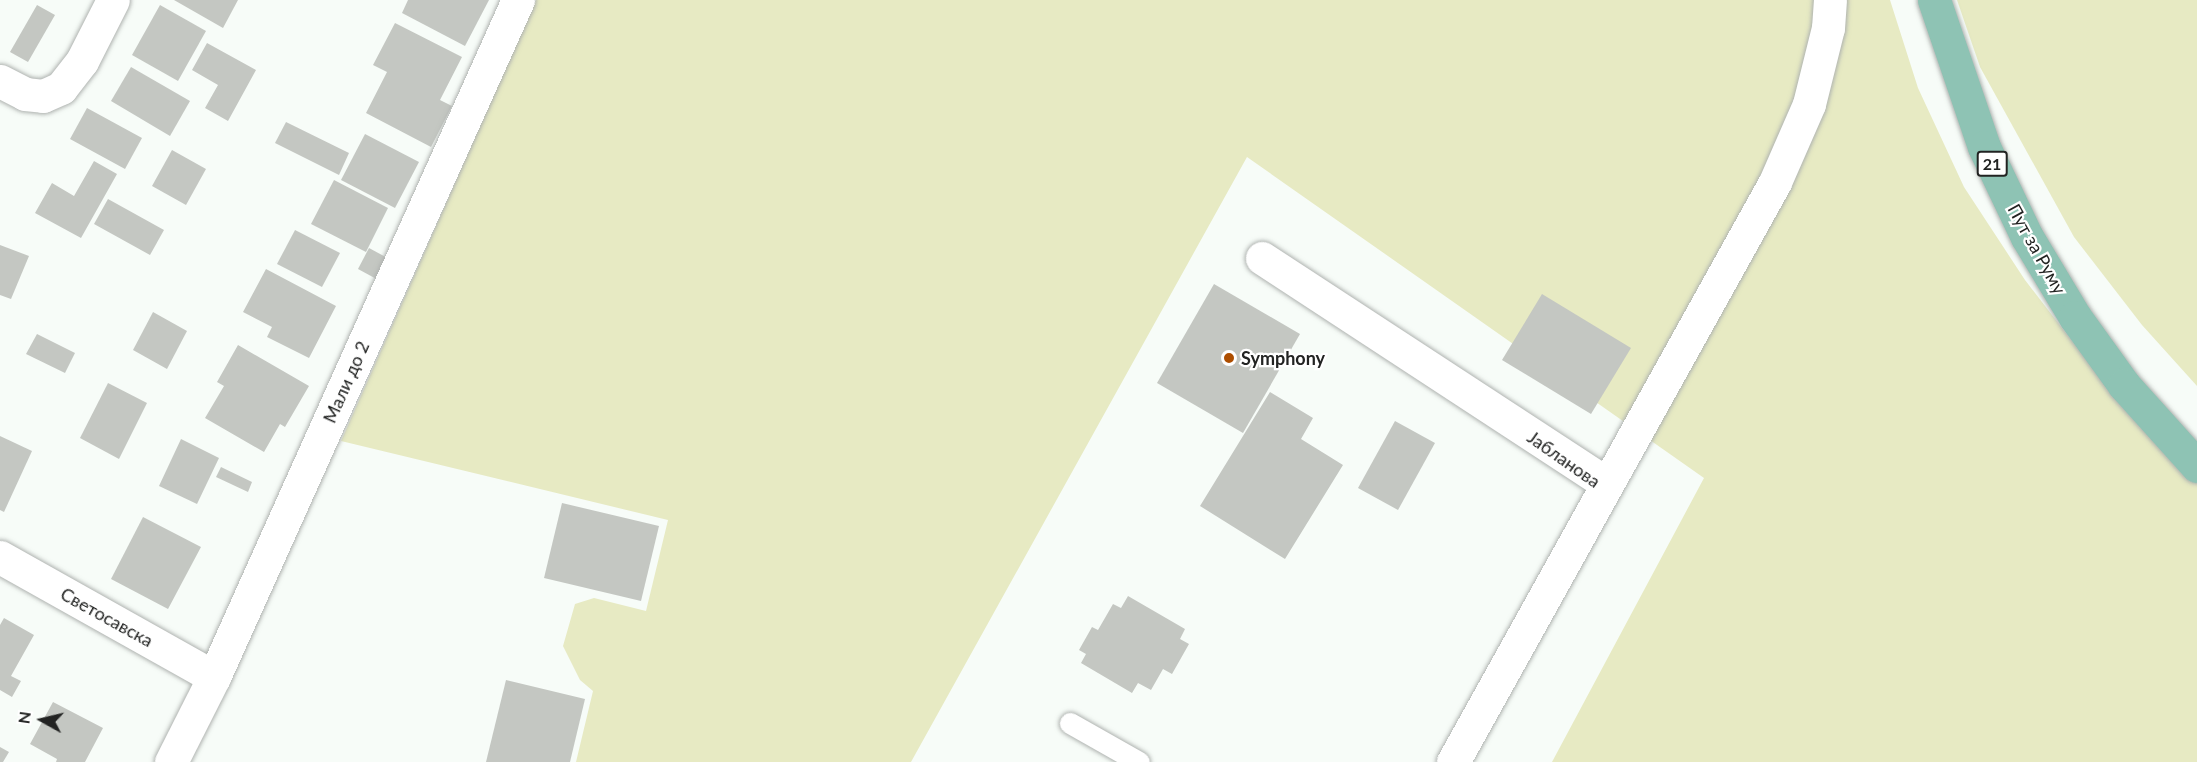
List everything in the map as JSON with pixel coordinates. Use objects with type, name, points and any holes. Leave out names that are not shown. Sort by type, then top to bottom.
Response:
[{"type":"main road","name":"Пут за Руму","points":[[1934,0],[1984,147],[2027,237],[2075,317],[2124,385],[2197,466]]},
{"type":"street","points":[[13,87],[43,96],[61,88],[82,62],[112,0]]},
{"type":"street","name":"Мали до 2","points":[[171,762],[214,677],[518,0]]},
{"type":"street","points":[[1607,484],[1789,153],[1819,70],[1830,0]]},
{"type":"street","name":"Јабланова","points":[[1262,258],[1607,484],[1453,762]]},
{"type":"street","name":"Светосавска","points":[[0,557],[214,677]]},
{"type":"lane","points":[[1070,723],[1139,762]]},
{"type":"green space","points":[[536,0],[1890,0],[1918,88],[1964,187],[2025,280],[2085,358],[2197,482],[2197,762],[1552,762],[1704,478],[1247,157],[911,762],[576,762],[593,691],[580,680],[563,646],[575,604],[594,598],[646,611],[668,520],[341,441]]},
{"type":"green space","points":[[1957,0],[2197,0],[2197,386],[2142,325],[2074,237],[1980,67]]},
{"type":"building","points":[[174,0],[238,0],[223,28]]},
{"type":"building","points":[[408,0],[489,0],[465,46],[402,13]]},
{"type":"building","points":[[37,5],[55,15],[28,62],[10,52]]},
{"type":"building","points":[[160,5],[206,31],[178,81],[132,55]]},
{"type":"building","points":[[395,23],[462,57],[440,100],[452,106],[431,147],[366,113],[387,72],[373,65]]},
{"type":"building","points":[[207,43],[256,70],[228,121],[205,108],[218,85],[192,70]]},
{"type":"building","points":[[131,67],[190,101],[170,136],[111,101]]},
{"type":"building","points":[[87,108],[142,138],[125,169],[70,139]]},
{"type":"building","points":[[286,122],[349,153],[339,175],[275,143]]},
{"type":"building","points":[[365,134],[419,162],[395,208],[341,180]]},
{"type":"building","points":[[172,150],[206,169],[186,205],[152,186]]},
{"type":"building","points":[[94,161],[117,174],[81,238],[35,213],[52,183],[74,196]]},
{"type":"building","points":[[334,180],[388,208],[366,252],[311,224]]},
{"type":"building","points":[[108,199],[164,230],[150,255],[94,224]]},
{"type":"building","points":[[295,230],[340,253],[322,287],[277,264]]},
{"type":"building","points":[[0,245],[29,256],[11,299],[0,295]]},
{"type":"building","points":[[369,248],[393,261],[382,282],[358,269]]},
{"type":"building","points":[[266,269],[336,306],[309,358],[267,337],[272,327],[243,312]]},
{"type":"building","name":"Symphony","points":[[1214,284],[1300,334],[1243,433],[1157,383]]},
{"type":"building","points":[[1542,294],[1631,348],[1591,414],[1502,360]]},
{"type":"building","points":[[153,312],[187,331],[167,369],[133,350]]},
{"type":"building","points":[[37,334],[75,353],[65,373],[26,354]]},
{"type":"building","points":[[238,345],[309,386],[285,427],[280,424],[264,452],[205,418],[224,386],[217,382]]},
{"type":"building","points":[[108,383],[147,403],[119,459],[80,438]]},
{"type":"building","points":[[1270,392],[1313,418],[1301,439],[1343,465],[1285,559],[1200,506]]},
{"type":"building","points":[[1395,421],[1435,443],[1398,510],[1358,488]]},
{"type":"building","points":[[0,436],[32,451],[4,512],[0,510]]},
{"type":"building","points":[[181,439],[219,458],[197,504],[159,486]]},
{"type":"building","points":[[221,467],[252,482],[248,492],[216,477]]},
{"type":"building","points":[[562,503],[659,526],[641,601],[544,578]]},
{"type":"building","points":[[143,517],[201,547],[168,609],[111,579]]},
{"type":"building","points":[[1128,596],[1185,629],[1180,639],[1189,644],[1172,674],[1163,669],[1151,690],[1138,683],[1132,693],[1081,663],[1086,654],[1079,650],[1092,627],[1098,630],[1113,604],[1121,608]]},
{"type":"building","points":[[4,618],[34,635],[11,676],[21,681],[12,697],[0,690],[0,625]]},
{"type":"building","points":[[506,680],[585,699],[570,762],[486,762]]},
{"type":"building","points":[[53,702],[103,728],[85,762],[56,762],[57,759],[30,744]]},
{"type":"building","points":[[0,747],[9,752],[3,762],[0,762]]},
{"type":"place","name":"Symphony","points":[[1229,358]]}]
